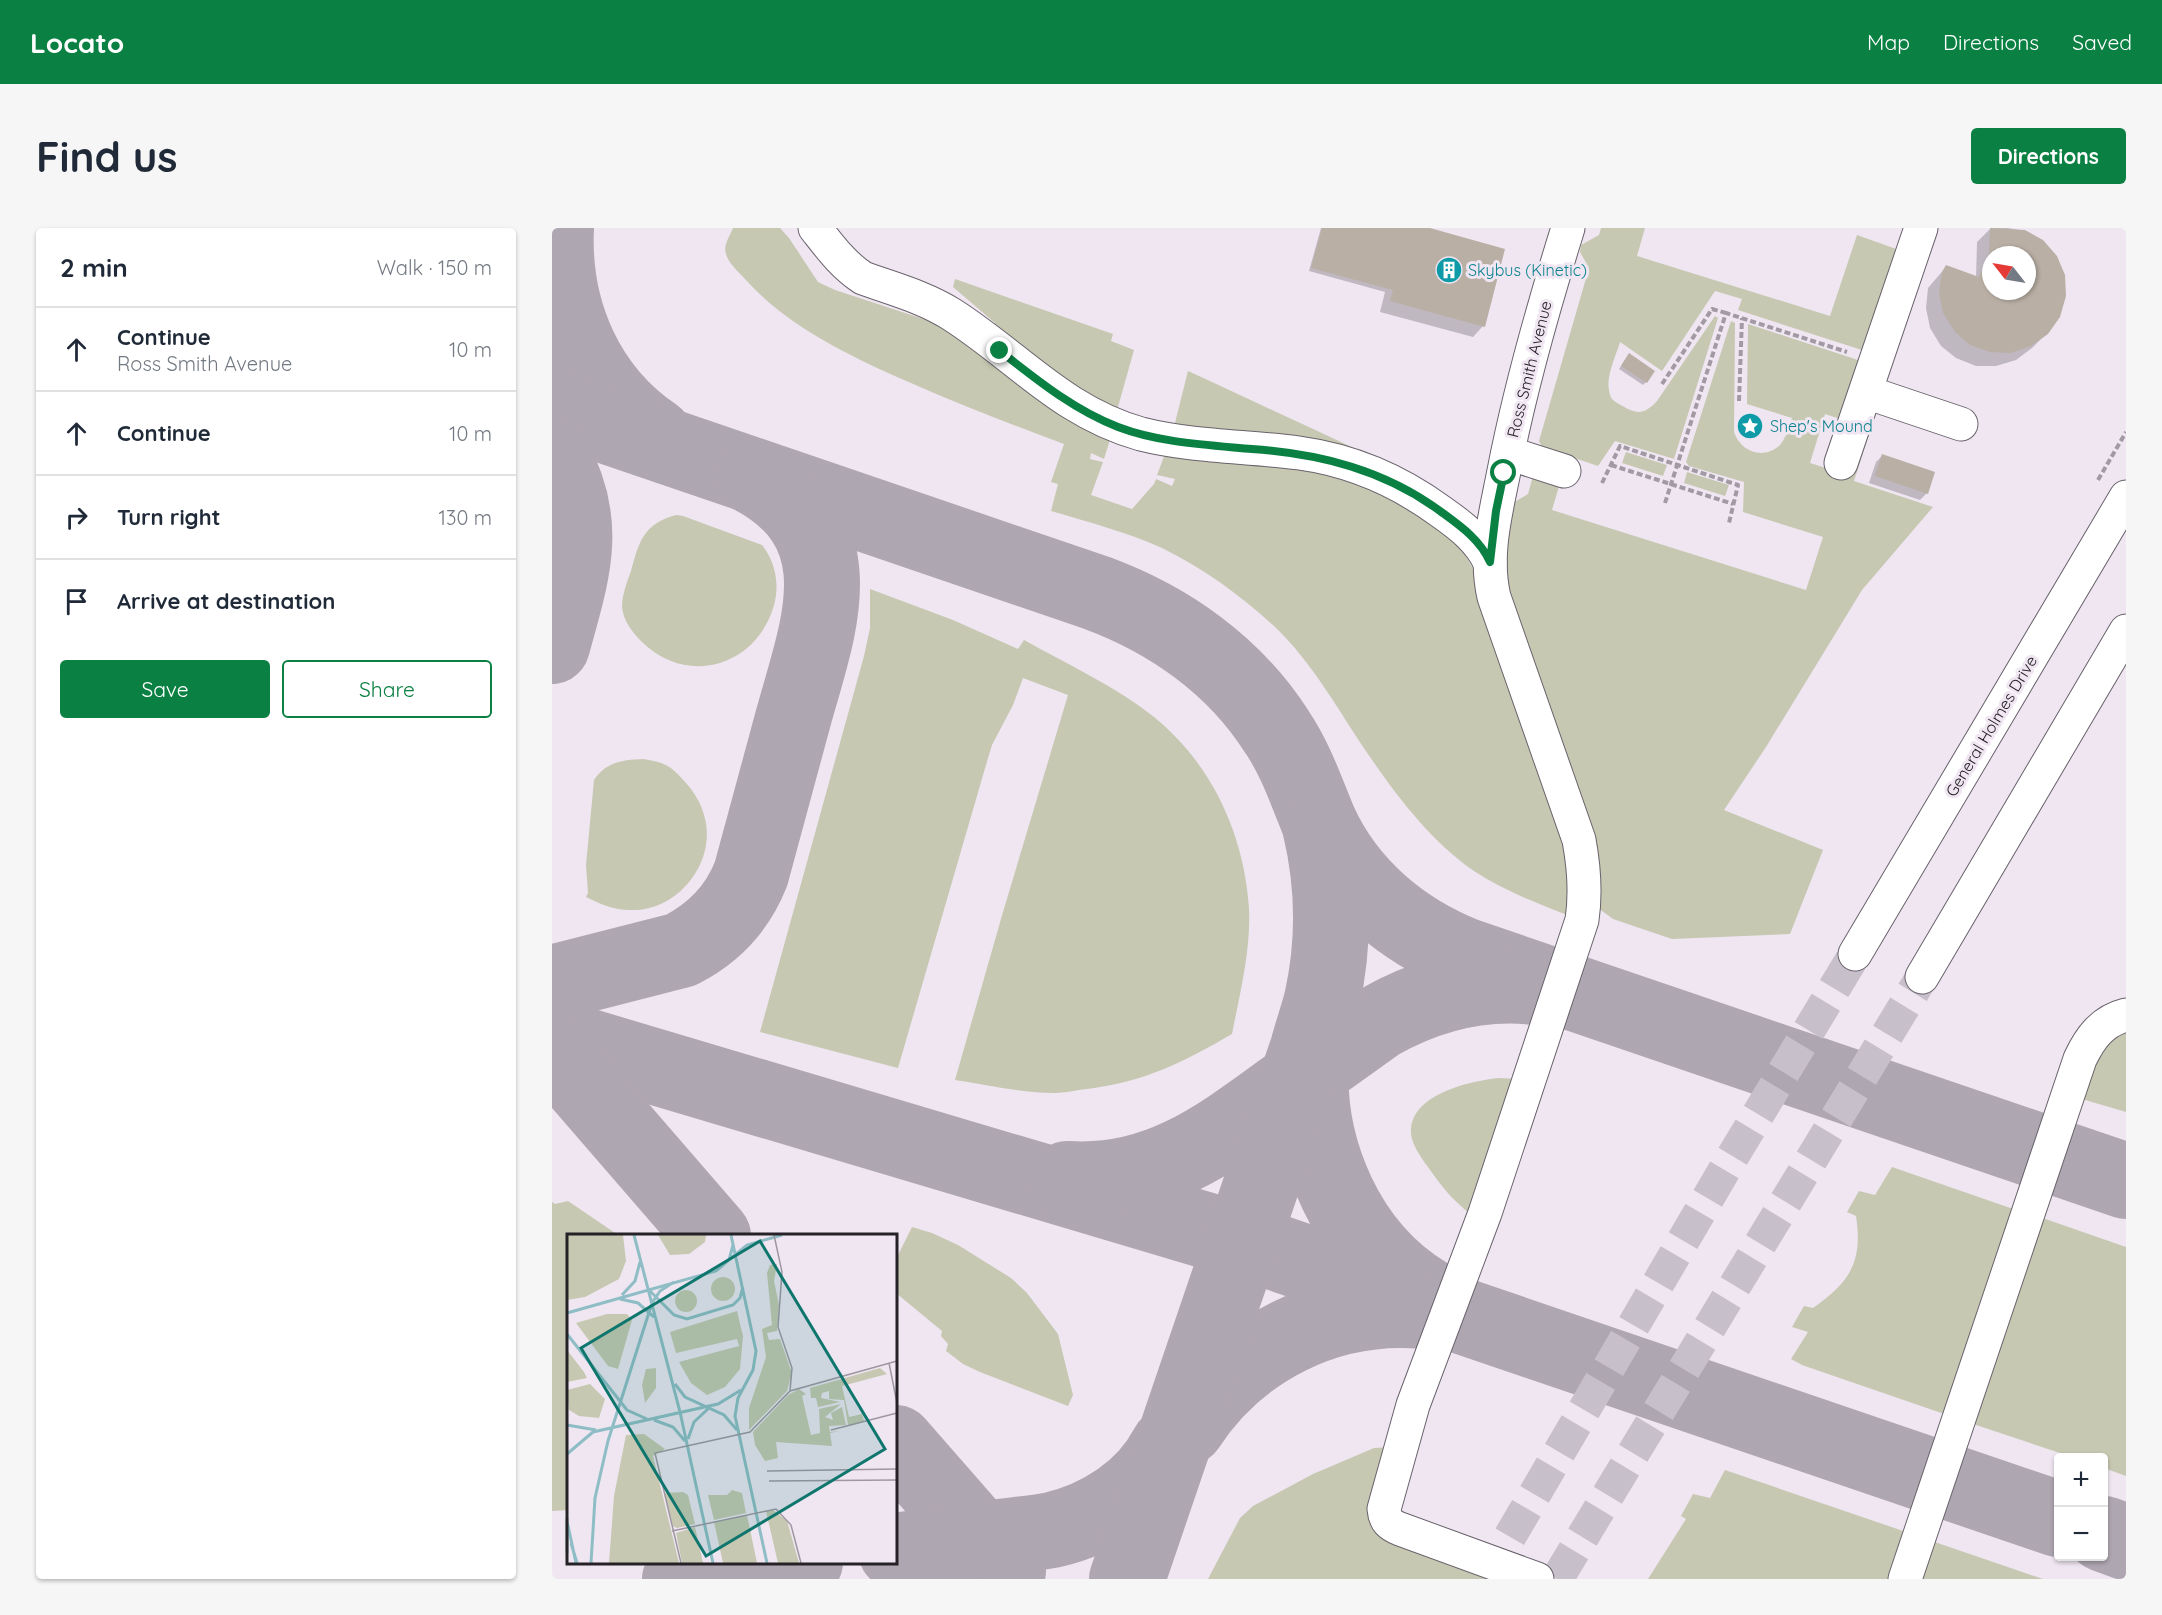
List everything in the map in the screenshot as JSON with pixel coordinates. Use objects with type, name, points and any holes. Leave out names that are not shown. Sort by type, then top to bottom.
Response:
[{"type":"main road","points":[[815,228],[837,255],[863,278],[931,303],[950,313],[1031,376],[1092,415],[1119,427],[1171,440],[1302,454],[1371,472],[1411,492],[1458,524],[1481,546],[1490,562]]},
{"type":"main road","name":"Ross Smith Avenue","points":[[1537,1579],[1400,1529],[1388,1522],[1384,1516],[1384,1509],[1413,1405],[1485,1214],[1582,920],[1585,901],[1579,840],[1494,597],[1490,562],[1496,511],[1516,408],[1568,228]]},
{"type":"main road","points":[[1841,463],[1877,361],[1912,230]]},
{"type":"main road","points":[[1866,392],[1961,424]]},
{"type":"main road","points":[[1508,453],[1564,471]]},
{"type":"main road","name":"General Holmes Drive","points":[[1855,954],[2126,497]]},
{"type":"main road","points":[[1922,977],[2126,631]]},
{"type":"main road","points":[[1905,1579],[2079,1059],[2096,1032],[2118,1017],[2126,1016]]},
{"type":"path","points":[[1662,384],[1712,309],[1877,361]]},
{"type":"path","points":[[1665,503],[1726,313]]},
{"type":"path","points":[[1739,401],[1742,318]]},
{"type":"path","points":[[1602,483],[1620,446],[1738,485],[1729,523]]},
{"type":"path","points":[[1611,465],[1734,504]]},
{"type":"green space","points":[[733,228],[780,228],[818,282],[835,290],[957,330],[1113,430],[1104,459],[1091,453],[1090,459],[1103,462],[1091,495],[1132,509],[1156,479],[1172,486],[1175,479],[1157,475],[1168,446],[1345,469],[1457,540],[1479,580],[1566,826],[1572,917],[1497,885],[1474,871],[1444,847],[1417,819],[1393,788],[1302,656],[1274,626],[1234,593],[1192,564],[1149,542],[1051,511],[1058,484],[1051,482],[1064,444],[968,407],[889,373],[844,352],[801,327],[762,296],[729,261],[725,247]]},
{"type":"green space","points":[[1601,228],[1645,228],[1637,256],[1830,316],[1857,235],[1902,251],[1868,352],[1738,310],[1742,299],[1715,291],[1662,371],[1620,342],[1609,378],[1610,395],[1615,402],[1639,412],[1648,409],[1657,401],[1715,316],[1718,318],[1674,459],[1615,441],[1598,466],[1542,447],[1539,441],[1589,268],[1580,252],[1581,245],[1599,235]]},
{"type":"green space","points":[[955,279],[1113,334],[1111,341],[1134,350],[1116,414],[1094,404],[994,326],[995,323],[953,287]]},
{"type":"green space","points":[[1731,321],[1735,323],[1734,432],[1741,444],[1753,452],[1773,450],[1784,439],[1792,418],[1747,404],[1748,324],[1864,362],[1846,421],[1825,414],[1810,463],[1848,475],[1872,414],[1876,413],[1854,481],[1933,507],[1862,590],[1766,747],[1724,810],[1823,850],[1790,934],[1672,939],[1613,919],[1598,908],[1509,607],[1505,567],[1511,504],[1528,494],[1533,476],[1560,483],[1552,510],[1806,590],[1823,537],[1743,512],[1744,482],[1689,466],[1686,462]]},
{"type":"green space","points":[[1188,371],[1425,481],[1412,486],[1172,435]]},
{"type":"green space","points":[[1626,452],[1667,465],[1663,476],[1622,463]]},
{"type":"green space","points":[[1687,472],[1729,485],[1725,496],[1684,483]]},
{"type":"green space","points":[[676,515],[762,545],[773,565],[776,597],[765,626],[753,643],[737,655],[719,663],[699,666],[680,664],[660,656],[635,634],[623,612],[622,602],[625,589],[644,535],[656,523]]},
{"type":"green space","points":[[870,589],[953,620],[1018,649],[1024,640],[1139,706],[1175,736],[1193,756],[1221,802],[1232,827],[1246,880],[1249,908],[1248,940],[1232,1034],[1162,1070],[1108,1086],[1063,1093],[1043,1093],[955,1080],[1068,695],[1023,678],[1013,705],[992,745],[898,1068],[760,1032],[864,656],[870,628]]},
{"type":"green space","points":[[643,759],[668,766],[689,786],[704,815],[707,832],[705,850],[699,866],[678,893],[648,908],[618,909],[586,897],[588,893],[586,865],[594,780],[604,769],[615,763]]},
{"type":"green space","points":[[2126,1024],[2126,1112],[2075,1097],[2083,1071]]},
{"type":"green space","points":[[1499,1078],[1519,1079],[1474,1217],[1447,1192],[1422,1158],[1413,1142],[1411,1126],[1416,1113],[1439,1094],[1471,1083]]},
{"type":"green space","points":[[1892,1167],[2019,1211],[1950,1416],[1802,1365],[1791,1359],[1808,1332],[1792,1327],[1804,1306],[1813,1308],[1845,1280],[1851,1270],[1858,1232],[1856,1216],[1847,1212],[1859,1191],[1875,1195]]},
{"type":"green space","points":[[568,1201],[617,1234],[567,1234],[567,1510],[552,1511],[552,1202],[555,1204]]},
{"type":"green space","points":[[2034,1215],[2126,1247],[2126,1476],[2108,1469],[2108,1453],[2060,1453],[1964,1421]]},
{"type":"green space","points":[[912,1227],[958,1245],[1011,1278],[1027,1293],[1058,1334],[1073,1395],[1068,1406],[980,1372],[963,1364],[946,1351],[948,1344],[941,1336],[942,1331],[897,1294],[897,1257]]},
{"type":"green space","points":[[1392,1447],[1376,1509],[1503,1579],[1208,1579],[1240,1518],[1253,1506],[1313,1474],[1374,1448]]},
{"type":"green space","points":[[1725,1470],[1909,1533],[1893,1579],[1648,1579],[1686,1519],[1681,1516],[1693,1494],[1710,1498]]},
{"type":"green space","points":[[1926,1539],[2043,1579],[1912,1579]]},
{"type":"building","name":"Skybus (Kinetic)","points":[[1322,228],[1430,228],[1505,249],[1485,327],[1390,301],[1393,290],[1311,268]]},
{"type":"building","points":[[1990,228],[2025,230],[2043,240],[2057,256],[2065,275],[2066,296],[2060,317],[2048,334],[2031,346],[2011,353],[1990,352],[1970,345],[1955,332],[1943,313],[1939,293],[1942,272],[1946,265],[1979,277],[1982,271],[1982,300],[2036,300],[2036,246],[1989,246]]},
{"type":"building","points":[[1629,353],[1655,371],[1647,383],[1621,366]]},
{"type":"building","points":[[1882,454],[1935,472],[1928,494],[1875,476]]},
{"type":"taxiway","points":[[556,228],[556,259],[560,289],[578,346],[610,396],[655,436]]},
{"type":"taxiway","points":[[552,407],[1097,593],[1124,604],[1175,631],[1221,666],[1260,708],[1290,754],[1331,845],[1362,886],[1399,919],[1443,946],[1466,956],[2126,1181]]},
{"type":"taxiway","points":[[552,456],[564,481],[571,505],[574,528],[571,573],[552,646]]},
{"type":"taxiway","points":[[552,983],[681,950],[704,936],[723,919],[739,898],[751,874],[812,651],[819,617],[822,585],[819,554],[807,525],[786,499],[752,476]]},
{"type":"taxiway","points":[[1127,1579],[1308,1048],[1322,1000],[1329,956],[1331,913],[1328,869],[1320,826]]},
{"type":"taxiway","points":[[1067,1179],[1099,1179],[1128,1175],[1182,1156],[1233,1126],[1379,1022],[1416,1004],[1474,988],[1535,987]]},
{"type":"taxiway","points":[[552,1036],[1245,1242],[2054,1518]]},
{"type":"taxiway","points":[[552,1050],[711,1234]]},
{"type":"taxiway","points":[[1311,1058],[1311,1092],[1315,1127],[1324,1160],[1337,1193],[1354,1223],[1374,1251],[1399,1275],[1427,1295]]},
{"type":"taxiway","points":[[1187,1427],[1208,1399],[1232,1374],[1259,1353],[1289,1336],[1320,1323],[1353,1315],[1388,1310],[1423,1311]]},
{"type":"taxiway","points":[[897,1444],[1008,1571]]},
{"type":"taxiway","points":[[897,1551],[1052,1530],[1070,1525],[1104,1510],[1134,1489],[1147,1476],[1168,1446]]},
{"type":"taxiway","points":[[2108,1535],[2126,1542]]},
{"type":"taxiway","points":[[680,1579],[790,1564]]},
{"type":"tunnel","points":[[1485,1579],[1725,1169],[1855,954]]},
{"type":"tunnel","points":[[1557,1579],[1922,977]]},
{"type":"place","name":"Skybus (Kinetic)","points":[[1449,270]]},
{"type":"place","name":"Shep's Mound","points":[[1750,426]]},
{"type":"route","points":[[1000,351],[1064,399],[1119,427],[1171,440],[1274,450],[1325,458],[1371,472],[1411,492],[1458,524],[1481,546],[1490,562],[1496,511],[1504,473]]}]
